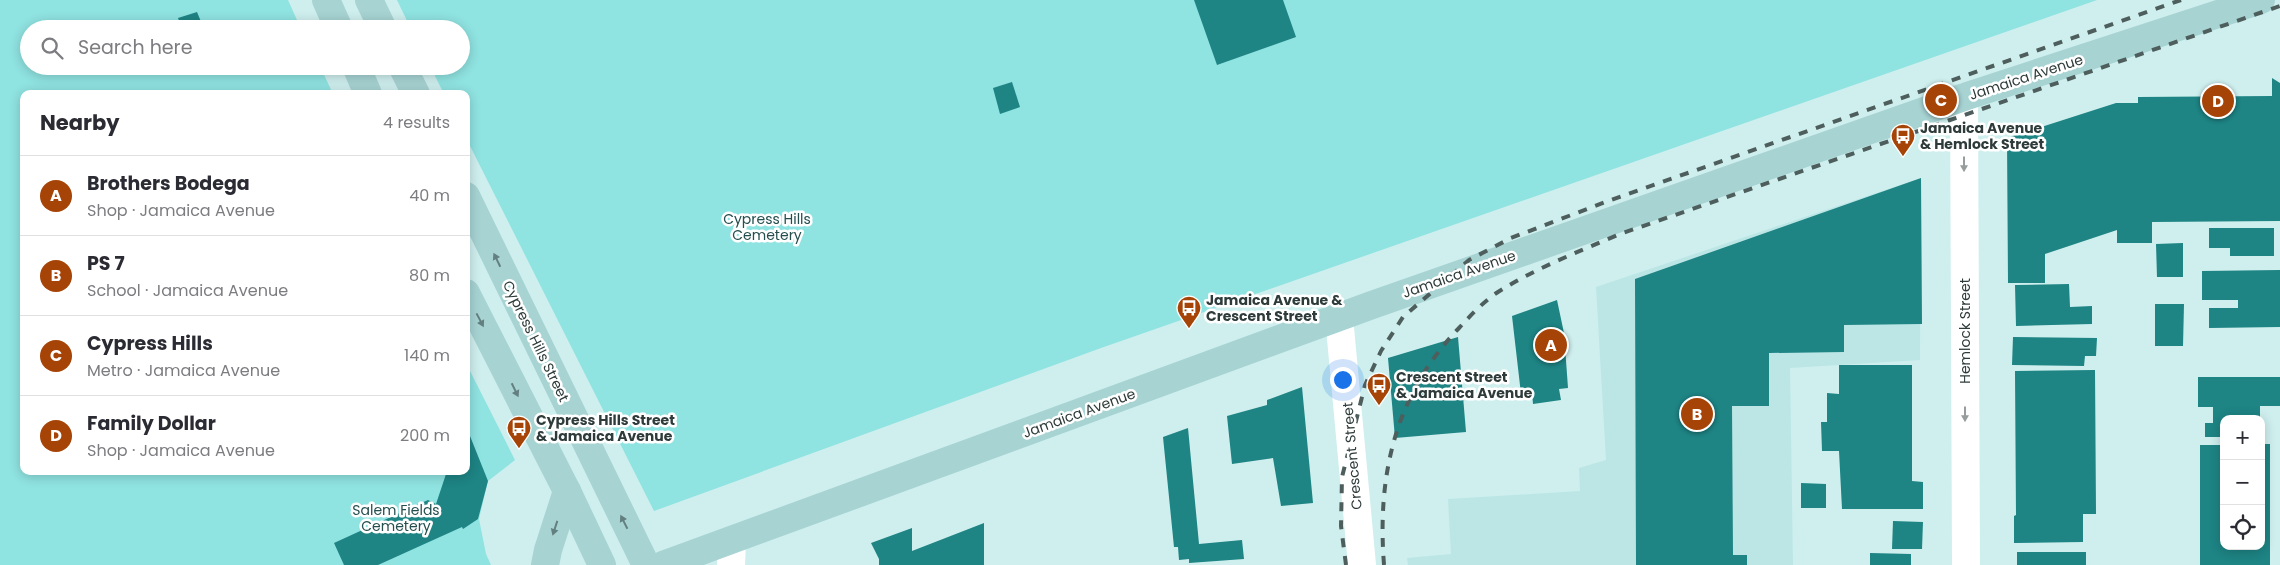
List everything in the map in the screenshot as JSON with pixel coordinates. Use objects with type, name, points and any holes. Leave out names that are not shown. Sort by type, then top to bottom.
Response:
[{"type":"main road","points":[[326,0],[335,20]]},
{"type":"main road","points":[[369,0],[379,20]]},
{"type":"main road","name":"Jamaica Avenue","points":[[663,565],[732,553],[1339,317],[1964,97],[2261,0]]},
{"type":"main road","points":[[360,75],[366,90]]},
{"type":"main road","points":[[406,75],[414,90]]},
{"type":"main road","name":"Cypress Hills Street","points":[[470,204],[646,565]]},
{"type":"main road","points":[[470,301],[602,565]]},
{"type":"main road","points":[[545,565],[567,492]]},
{"type":"street","name":"Hemlock Street","points":[[1964,97],[1966,565]]},
{"type":"street","name":"Crescent Street","points":[[1339,317],[1362,565]]},
{"type":"shaded area","points":[[1921,178],[1920,360],[1790,368],[1793,565],[1408,565],[1407,558],[1451,554],[1448,499],[1580,491],[1579,468],[1606,460],[1596,287]]},
{"type":"green space","name":"Salem Fields Cemetery","points":[[0,0],[288,0],[297,20],[20,20],[20,75],[324,75],[331,90],[20,90],[20,475],[470,475],[470,371],[515,460],[488,481],[479,519],[486,554],[491,565],[0,565]]},
{"type":"green space","name":"Cypress Hills Cemetery","points":[[397,0],[2097,0],[1101,348],[654,511],[470,146],[470,90],[442,90],[434,75],[470,75],[470,20],[407,20]]},
{"type":"building","points":[[1194,0],[1283,0],[1296,37],[1217,65]]},
{"type":"building","points":[[197,12],[200,20],[179,20],[178,18]]},
{"type":"building","points":[[2272,78],[2280,83],[2280,221],[2152,222],[2152,243],[2117,243],[2117,230],[2045,254],[2045,283],[2008,283],[2007,138],[2116,103],[2138,103],[2138,97],[2272,96]]},
{"type":"building","points":[[1012,82],[1020,107],[1000,114],[993,88]]},
{"type":"building","points":[[1921,178],[1922,324],[1844,325],[1844,352],[1769,353],[1769,406],[1732,406],[1733,555],[1747,555],[1747,565],[1636,565],[1635,279]]},
{"type":"building","points":[[2209,228],[2274,228],[2274,256],[2230,256],[2230,248],[2209,248]]},
{"type":"building","points":[[2183,243],[2183,277],[2157,277],[2156,244]]},
{"type":"building","points":[[2280,270],[2280,327],[2209,328],[2209,308],[2238,308],[2238,300],[2202,300],[2202,271]]},
{"type":"building","points":[[2069,284],[2070,307],[2092,306],[2092,324],[2016,326],[2015,285]]},
{"type":"building","points":[[1557,300],[1564,333],[1568,388],[1559,389],[1561,400],[1533,404],[1532,393],[1521,394],[1512,316]]},
{"type":"building","points":[[2155,304],[2184,304],[2183,346],[2155,346]]},
{"type":"building","points":[[1458,337],[1466,432],[1395,438],[1388,358]]},
{"type":"building","points":[[2013,337],[2097,338],[2096,356],[2085,356],[2084,366],[2012,365]]},
{"type":"building","points":[[1839,365],[1912,365],[1912,481],[1923,482],[1923,509],[1842,509],[1839,451],[1822,451],[1821,422],[1827,422],[1827,393],[1839,394]]},
{"type":"building","points":[[2095,370],[2096,514],[2083,514],[2083,542],[2014,543],[2014,516],[2016,515],[2015,371]]},
{"type":"building","points":[[2198,377],[2280,377],[2280,406],[2260,406],[2260,415],[2220,415],[2220,437],[2205,437],[2205,423],[2213,423],[2213,407],[2198,407]]},
{"type":"building","points":[[1302,387],[1313,503],[1281,506],[1273,458],[1232,464],[1227,416],[1267,405],[1267,400]]},
{"type":"building","points":[[1188,428],[1199,544],[1242,540],[1244,559],[1189,563],[1189,559],[1179,560],[1178,547],[1174,547],[1163,437]]},
{"type":"building","points":[[470,436],[488,481],[478,519],[463,529],[462,527],[378,565],[344,565],[334,543],[428,500],[436,504],[446,475],[470,475]]},
{"type":"building","points":[[2265,444],[2270,444],[2270,565],[2200,565],[2200,445],[2220,445],[2220,550],[2265,550]]},
{"type":"building","points":[[1801,483],[1826,484],[1826,508],[1801,508]]},
{"type":"building","points":[[1893,521],[1923,522],[1922,549],[1892,549]]},
{"type":"building","points":[[984,523],[984,565],[879,565],[879,559],[871,543],[912,528],[912,551]]},
{"type":"building","points":[[2017,552],[2086,552],[2086,565],[2017,565]]},
{"type":"building","points":[[1870,553],[1911,554],[1911,565],[1870,565]]},
{"type":"railway","points":[[1346,565],[1341,526],[1342,477],[1365,385],[1381,351],[1403,317],[1469,260],[1511,238],[1608,201],[2181,0]]},
{"type":"railway","points":[[1384,565],[1384,499],[1388,468],[1395,438],[1405,409],[1419,381],[1437,354],[1459,328],[1487,300],[1512,283],[1620,234],[2280,6]]},
{"type":"place","name":"Cypress Hills","points":[[1941,100]]},
{"type":"place","name":"Family Dollar","points":[[2218,101]]},
{"type":"place","name":"Jamaica Avenue & Hemlock Street","points":[[1903,157]]},
{"type":"place","name":"Jamaica Avenue & Crescent Street","points":[[1189,329]]},
{"type":"place","name":"Brothers Bodega","points":[[1551,345]]},
{"type":"place","name":"Crescent Street & Jamaica Avenue","points":[[1379,406]]},
{"type":"place","name":"PS 7","points":[[1697,414]]},
{"type":"place","name":"Cypress Hills Street & Jamaica Avenue","points":[[519,449]]}]
